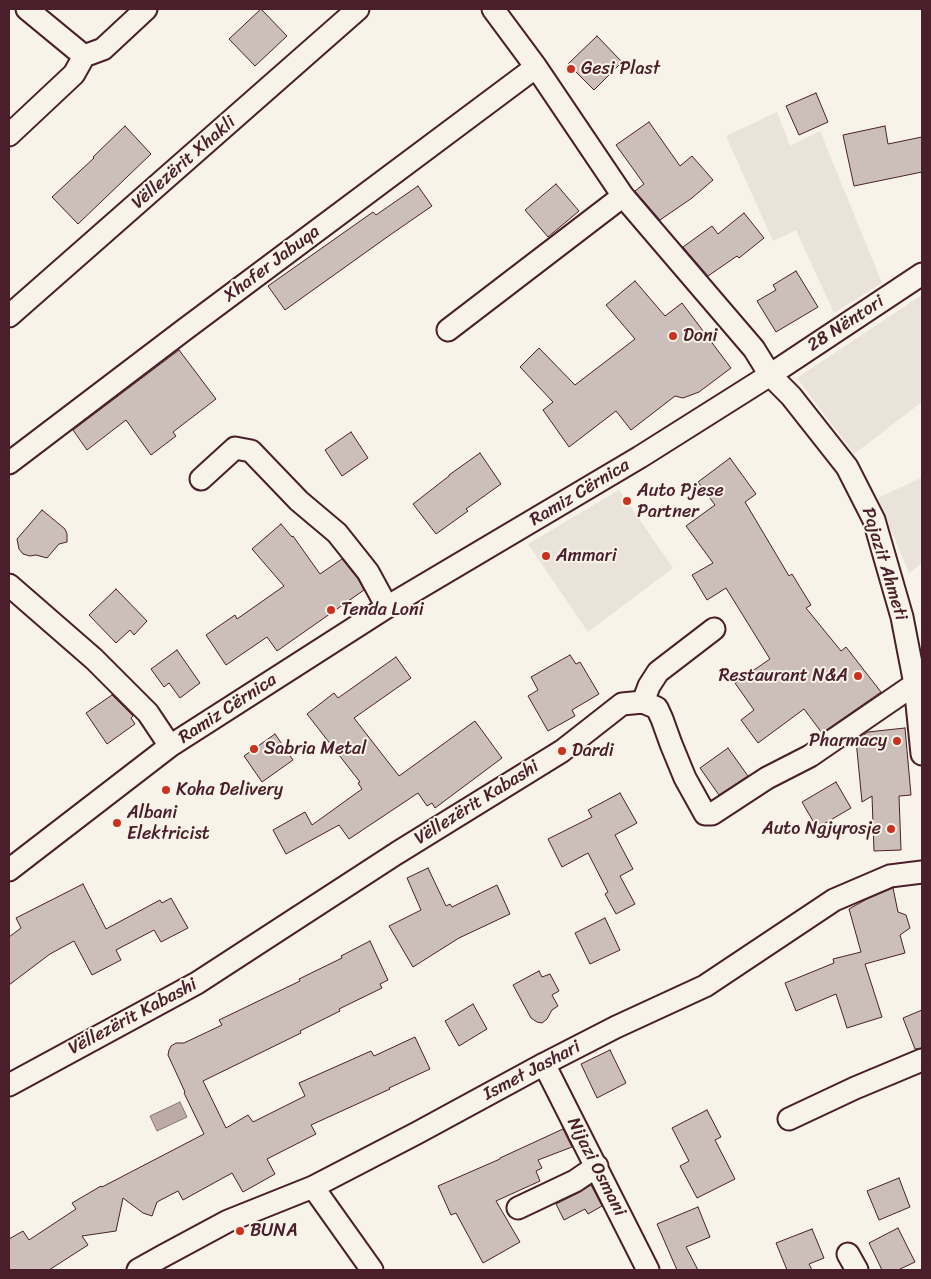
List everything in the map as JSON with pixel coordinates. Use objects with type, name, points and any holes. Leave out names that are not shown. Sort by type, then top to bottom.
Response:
[{"type":"street","points":[[27,9],[84,56]]},
{"type":"street","points":[[9,135],[74,74],[84,56],[103,49],[146,9]]},
{"type":"street","name":"Vëllezërit Xhakli","points":[[9,316],[358,9]]},
{"type":"street","points":[[493,9],[536,67],[623,196],[754,349],[770,374]]},
{"type":"street","name":"Xhafer Jabuqa","points":[[9,463],[536,67]]},
{"type":"street","points":[[448,330],[623,196]]},
{"type":"street","name":"28 Nëntori","points":[[770,374],[922,274]]},
{"type":"street","name":"Ramiz Cërnica","points":[[9,870],[170,746],[387,607],[640,457],[770,374]]},
{"type":"street","name":"Pajazit Ahmeti","points":[[770,374],[791,396],[847,468],[874,520],[902,617],[915,684],[922,754]]},
{"type":"street","points":[[201,479],[235,448],[251,451],[299,501],[337,533],[368,572],[387,607]]},
{"type":"street","name":"Ramiz Cërnica","points":[[9,586],[94,659],[148,713],[170,746]]},
{"type":"street","points":[[714,629],[658,672],[642,702],[657,708],[685,778],[705,814],[712,814],[767,778],[810,756],[915,684]]},
{"type":"street","name":"Vëllezërit Kabashi","points":[[9,1085],[197,984],[397,853],[562,751],[622,704],[642,702]]},
{"type":"street","name":"Ismet Jashari","points":[[138,1270],[168,1263],[228,1221],[314,1187],[616,1027],[706,986],[834,900],[890,876],[922,872]]},
{"type":"street","points":[[789,1119],[855,1088],[922,1060]]},
{"type":"street","name":"Nijazi Osmani","points":[[544,1064],[648,1270]]},
{"type":"street","points":[[518,1208],[575,1181],[597,1166]]},
{"type":"street","points":[[314,1187],[372,1270]]},
{"type":"shaded area","points":[[777,112],[790,146],[820,131],[882,283],[834,313],[796,230],[773,241],[726,136]]},
{"type":"shaded area","points":[[922,295],[922,402],[854,454],[797,378]]},
{"type":"shaded area","points":[[921,478],[922,563],[909,573],[878,498]]},
{"type":"shaded area","points":[[619,490],[673,568],[588,632],[528,544]]},
{"type":"shaded area","points":[[180,1102],[187,1117],[157,1131],[150,1116]]},
{"type":"building","points":[[261,9],[287,36],[255,66],[229,39]]},
{"type":"building","points":[[597,36],[622,62],[594,90],[568,64]]},
{"type":"building","points":[[816,93],[828,122],[799,135],[786,106]]},
{"type":"building","points":[[649,122],[680,166],[692,156],[713,180],[692,198],[660,220],[635,191],[644,184],[616,145]]},
{"type":"building","points":[[125,126],[151,154],[78,224],[52,197]]},
{"type":"building","points":[[885,126],[888,144],[922,137],[922,172],[854,186],[843,135]]},
{"type":"building","points":[[556,184],[579,211],[548,237],[525,210]]},
{"type":"building","points":[[418,186],[432,206],[285,310],[268,286],[373,212],[376,215]]},
{"type":"building","points":[[744,213],[764,238],[739,258],[737,256],[708,276],[683,247],[712,226],[718,234]]},
{"type":"building","points":[[796,271],[818,307],[776,332],[757,301],[776,290],[773,285]]},
{"type":"building","name":"Doni","points":[[635,281],[665,316],[682,303],[731,368],[699,392],[683,398],[675,396],[631,430],[616,411],[569,447],[543,410],[553,402],[520,367],[539,348],[575,385],[635,339],[606,305]]},
{"type":"building","points":[[179,350],[216,399],[173,432],[176,436],[151,455],[126,420],[87,450],[73,430]]},
{"type":"building","points":[[351,432],[368,458],[342,476],[325,450]]},
{"type":"building","points":[[480,453],[501,484],[466,509],[468,511],[436,534],[413,504]]},
{"type":"building","points":[[730,458],[756,494],[745,502],[789,576],[792,574],[811,605],[806,608],[841,651],[846,647],[881,692],[822,733],[804,709],[758,743],[741,720],[754,710],[735,683],[770,659],[726,588],[707,600],[692,575],[713,563],[686,526],[715,505],[698,482]]},
{"type":"building","points":[[42,510],[65,529],[67,534],[67,542],[59,544],[47,558],[23,554],[19,549],[17,539]]},
{"type":"building","points":[[281,524],[293,536],[320,574],[342,559],[364,590],[277,651],[267,637],[226,665],[206,635],[235,615],[237,619],[284,586],[252,549]]},
{"type":"building","points":[[116,589],[147,621],[134,635],[130,630],[116,643],[89,615]]},
{"type":"building","points":[[177,650],[200,683],[180,698],[169,683],[164,687],[151,669]]},
{"type":"building","points":[[570,655],[576,664],[580,662],[599,694],[572,710],[575,716],[548,731],[528,696],[538,690],[531,677]]},
{"type":"building","points":[[396,657],[411,678],[354,718],[399,776],[475,721],[502,758],[435,808],[432,803],[427,806],[418,793],[349,839],[339,825],[286,854],[273,830],[305,812],[312,825],[362,789],[358,783],[360,782],[307,714],[334,693],[338,698]]},
{"type":"building","points":[[112,695],[133,716],[131,718],[135,724],[107,744],[86,713]]},
{"type":"building","points":[[905,728],[911,795],[899,796],[901,850],[874,851],[872,796],[862,802],[856,740],[868,732]]},
{"type":"building","points":[[275,734],[293,760],[262,782],[244,756]]},
{"type":"building","points":[[728,748],[748,776],[719,795],[700,768]]},
{"type":"building","points":[[836,782],[851,808],[817,828],[802,802]]},
{"type":"building","points":[[620,793],[637,823],[615,835],[633,869],[620,876],[635,904],[616,914],[605,894],[608,892],[588,853],[562,867],[548,839],[592,817],[588,810]]},
{"type":"building","points":[[428,868],[446,906],[450,904],[452,907],[497,885],[510,914],[459,938],[413,967],[389,926],[421,910],[407,878]]},
{"type":"building","points":[[83,884],[106,929],[160,900],[162,903],[171,898],[188,928],[161,942],[154,930],[116,950],[121,960],[92,975],[74,941],[50,954],[9,985],[9,937],[21,928],[16,918]]},
{"type":"building","points":[[893,888],[898,912],[906,915],[910,928],[900,935],[905,953],[865,964],[882,1017],[847,1028],[836,994],[796,1011],[785,983],[834,963],[833,959],[861,952],[849,909]]},
{"type":"building","points":[[605,918],[620,950],[590,964],[575,933]]},
{"type":"building","points":[[370,941],[388,980],[380,984],[382,988],[339,1009],[340,1011],[300,1031],[301,1033],[203,1081],[226,1128],[248,1115],[253,1122],[305,1096],[299,1083],[371,1051],[374,1056],[415,1037],[430,1069],[311,1125],[316,1134],[267,1159],[275,1174],[243,1192],[232,1173],[183,1200],[178,1191],[157,1202],[152,1216],[143,1213],[123,1198],[116,1231],[82,1236],[88,1245],[49,1270],[9,1270],[9,1239],[23,1231],[29,1240],[76,1209],[72,1203],[101,1186],[204,1134],[168,1055],[171,1046],[176,1043],[184,1043],[222,1025],[219,1020],[300,981],[299,979],[342,958],[341,956]]},
{"type":"building","points":[[539,971],[542,977],[550,974],[559,991],[552,995],[558,1006],[552,1010],[547,1019],[542,1023],[531,1018],[513,985]]},
{"type":"building","points":[[473,1004],[487,1029],[459,1046],[445,1021]]},
{"type":"building","points":[[922,1010],[922,1048],[915,1049],[903,1018]]},
{"type":"building","points":[[610,1050],[626,1083],[597,1098],[581,1064]]},
{"type":"building","points":[[707,1110],[721,1137],[715,1140],[735,1179],[697,1198],[680,1166],[689,1161],[672,1128]]},
{"type":"building","points":[[563,1129],[572,1147],[538,1160],[542,1168],[536,1171],[540,1181],[496,1201],[520,1242],[483,1263],[456,1213],[451,1215],[438,1186]]},
{"type":"building","points":[[899,1178],[910,1207],[879,1220],[867,1191]]},
{"type":"building","points":[[591,1185],[602,1206],[588,1214],[585,1209],[564,1220],[556,1204]]},
{"type":"building","points":[[698,1207],[710,1237],[686,1247],[698,1270],[677,1270],[657,1224]]},
{"type":"building","points":[[898,1228],[915,1262],[898,1270],[882,1270],[869,1243]]},
{"type":"building","points":[[812,1229],[824,1258],[809,1264],[812,1270],[787,1270],[776,1243]]},
{"type":"place","name":"Gesi Plast","points":[[571,69]]},
{"type":"place","name":"Doni","points":[[673,336]]},
{"type":"place","name":"Auto Pjese Partner","points":[[627,501]]},
{"type":"place","name":"Ammari","points":[[546,556]]},
{"type":"place","name":"Tenda Loni","points":[[331,610]]},
{"type":"place","name":"Restaurant N&A","points":[[858,676]]},
{"type":"place","name":"Pharmacy","points":[[897,741]]},
{"type":"place","name":"Sabria Metal","points":[[254,749]]},
{"type":"place","name":"Dardi","points":[[562,751]]},
{"type":"place","name":"Koha Delivery","points":[[166,790]]},
{"type":"place","name":"Albani Elektricist","points":[[117,823]]},
{"type":"place","name":"Auto Ngjyrosje","points":[[891,829]]},
{"type":"place","name":"BUNA","points":[[240,1231]]}]
